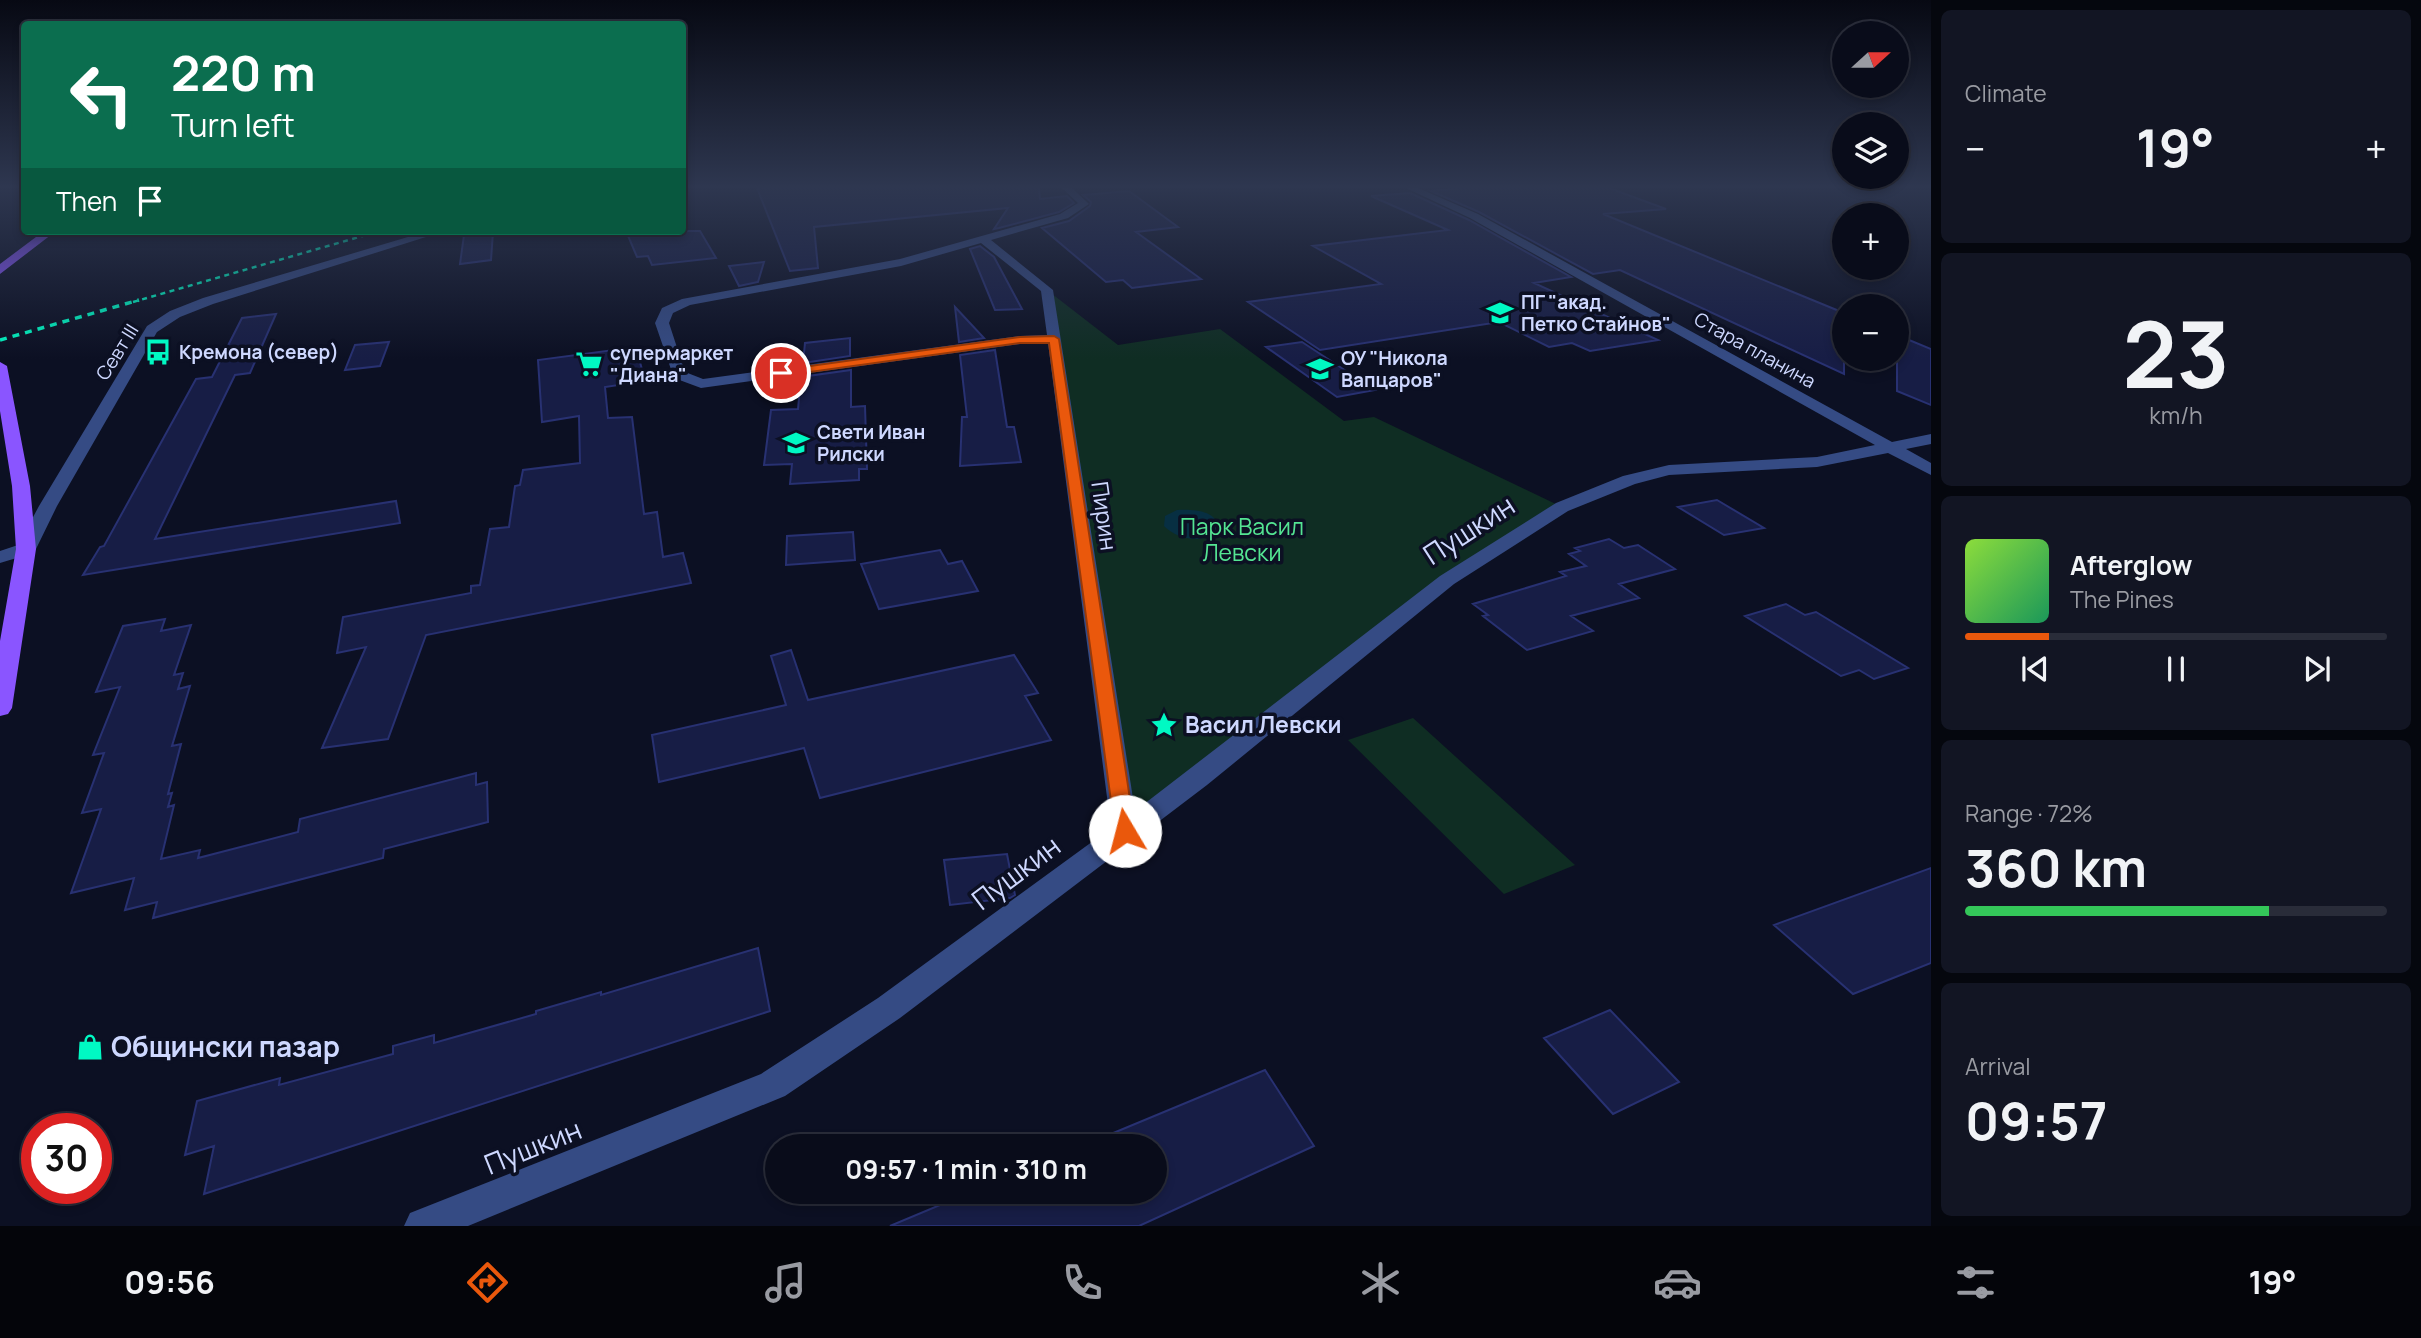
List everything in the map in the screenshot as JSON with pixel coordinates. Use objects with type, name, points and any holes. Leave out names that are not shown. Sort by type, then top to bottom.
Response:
[{"type":"main road","points":[[2,266],[31,245]]},
{"type":"main road","points":[[0,366],[21,486],[26,549],[0,708]]},
{"type":"street","name":"Севт III","points":[[26,549],[48,506],[152,329],[175,314],[208,301],[393,245]]},
{"type":"street","points":[[961,245],[901,262],[687,302],[667,311],[662,323],[679,375],[701,384],[1020,340],[1054,339]]},
{"type":"street","name":"Пирин","points":[[991,245],[1047,290],[1125,831]]},
{"type":"street","name":"Стара планина","points":[[1526,245],[1931,470]]},
{"type":"street","name":"Пушкин","points":[[422,1226],[773,1085],[889,1008],[1258,733],[1395,619],[1447,580],[1562,507],[1629,480],[1669,470],[1817,462],[1931,439]]},
{"type":"street","points":[[0,557],[26,549]]},
{"type":"green space","name":"Парк Васил Левски","points":[[1047,290],[1118,345],[1220,329],[1344,421],[1374,417],[1562,507],[1447,580],[1125,831]]},
{"type":"green space","points":[[1413,718],[1575,865],[1504,894],[1348,740]]},
{"type":"water","points":[[1177,510],[1209,514],[1219,529],[1199,539],[1176,535],[1164,526],[1165,516]]},
{"type":"building","points":[[463,245],[492,245],[491,260],[460,264]]},
{"type":"building","points":[[632,245],[708,245],[716,258],[652,265],[648,256],[637,257]]},
{"type":"building","points":[[780,245],[816,245],[818,268],[790,271]]},
{"type":"building","points":[[1062,245],[1154,245],[1201,279],[1132,288],[1123,280],[1106,282]]},
{"type":"building","points":[[1514,245],[1571,277],[1534,283],[1658,340],[1590,351],[1572,343],[1549,347],[1499,322],[1320,350],[1248,302],[1381,284],[1313,246]]},
{"type":"building","points":[[1540,245],[1679,245],[1832,308],[1832,368],[1620,270],[1593,274]]},
{"type":"building","points":[[980,246],[994,257],[1022,309],[995,310],[970,249]]},
{"type":"building","points":[[764,262],[758,282],[739,286],[729,266]]},
{"type":"building","points":[[955,307],[984,338],[959,342]]},
{"type":"building","points":[[276,314],[250,373],[235,375],[155,539],[396,501],[400,523],[83,575],[100,547],[104,546],[196,379],[212,377],[242,318]]},
{"type":"building","points":[[850,338],[850,356],[803,363],[805,343]]},
{"type":"building","points":[[1909,340],[1931,349],[1931,405],[1897,391],[1897,371],[1909,371]]},
{"type":"building","points":[[389,342],[380,366],[345,370],[355,345]]},
{"type":"building","points":[[1302,342],[1375,390],[1337,397],[1266,347]]},
{"type":"building","points":[[636,347],[645,381],[605,387],[608,418],[632,417],[644,514],[657,512],[663,557],[683,553],[691,583],[426,635],[388,739],[322,748],[366,647],[337,653],[343,617],[471,593],[471,586],[480,585],[490,529],[509,527],[515,486],[520,485],[523,470],[580,463],[579,416],[542,422],[538,360]]},
{"type":"building","points":[[995,350],[1007,427],[1014,427],[1021,462],[960,466],[962,417],[967,417],[960,355]]},
{"type":"building","points":[[851,370],[851,407],[865,406],[867,469],[859,469],[859,480],[790,484],[792,464],[764,465],[771,410],[798,409],[801,377]]},
{"type":"building","points":[[1717,500],[1764,528],[1724,535],[1678,507]]},
{"type":"building","points":[[853,532],[855,560],[786,565],[787,536]]},
{"type":"building","points":[[1609,539],[1624,548],[1638,545],[1675,569],[1619,584],[1639,598],[1571,616],[1593,631],[1527,650],[1483,616],[1488,615],[1473,604],[1566,576],[1560,572],[1586,566],[1569,554],[1580,551],[1575,548]]},
{"type":"building","points":[[940,550],[948,564],[962,561],[978,591],[879,609],[861,564]]},
{"type":"building","points":[[1786,604],[1805,615],[1816,612],[1908,668],[1874,679],[1859,670],[1841,676],[1745,616]]},
{"type":"building","points":[[165,619],[161,631],[191,625],[174,675],[183,673],[178,689],[190,686],[172,746],[181,744],[168,794],[172,793],[168,807],[174,805],[161,859],[200,850],[198,858],[298,832],[300,819],[476,773],[476,785],[487,782],[488,822],[384,849],[383,858],[153,918],[157,902],[125,910],[134,878],[71,893],[101,809],[82,813],[104,753],[93,755],[120,687],[96,692],[123,626]]},
{"type":"building","points":[[791,650],[808,700],[1014,655],[1038,693],[1025,696],[1051,740],[820,798],[804,748],[659,782],[652,735],[786,705],[771,656]]},
{"type":"building","points":[[1007,854],[1015,895],[1010,898],[950,905],[944,860]]},
{"type":"building","points":[[1931,868],[1931,963],[1853,994],[1774,925]]},
{"type":"building","points":[[758,948],[770,1011],[204,1194],[214,1146],[185,1155],[197,1101],[280,1078],[279,1085],[393,1054],[393,1046],[434,1035],[434,1043]]},
{"type":"building","points":[[1610,1010],[1679,1082],[1613,1114],[1544,1038]]},
{"type":"building","points":[[1265,1070],[1314,1146],[1139,1226],[890,1226],[942,1204],[1167,1204],[1167,1134],[1111,1134]]},
{"type":"railway","points":[[133,302],[331,245]]},
{"type":"railway","points":[[0,340],[139,300]]},
{"type":"place","name":"ПГ \"акад. Петко Стайнов\"","points":[[1500,313]]},
{"type":"place","name":"Кремона (север)","points":[[158,352]]},
{"type":"place","name":"супермаркет \"Диана\"","points":[[589,364]]},
{"type":"place","name":"ОУ \"Никола Вапцаров\"","points":[[1320,369]]},
{"type":"place","name":"Свети Иван Рилски","points":[[796,443]]},
{"type":"place","name":"Васил Левски","points":[[1164,725]]},
{"type":"place","name":"Общински пазар","points":[[90,1047]]},
{"type":"route","points":[[781,373],[1020,340],[1054,339],[1125,831]]}]
